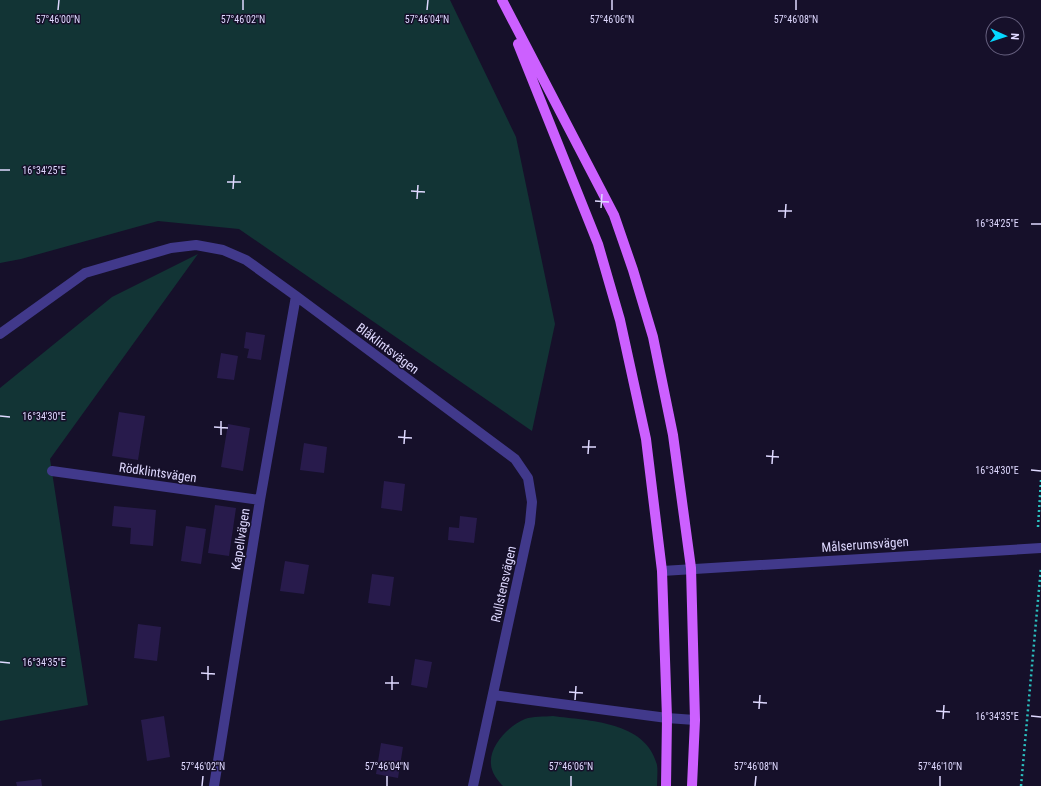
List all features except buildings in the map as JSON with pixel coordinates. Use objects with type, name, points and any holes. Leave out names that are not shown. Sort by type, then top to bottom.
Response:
[{"type":"main road","points":[[501,0],[614,215],[633,270],[653,337],[673,435],[691,568],[695,720],[692,786]]},
{"type":"main road","points":[[501,0],[598,244],[620,320],[646,439],[662,571],[667,718],[666,786]]},
{"type":"street","name":"Blåklintsvägen","points":[[0,334],[85,273],[171,248],[196,245],[223,250],[246,260],[515,459],[528,478]]},
{"type":"street","name":"Kapellvägen","points":[[214,786],[260,500],[296,296]]},
{"type":"street","name":"Rödklintsvägen","points":[[52,471],[260,500]]},
{"type":"street","name":"Rullstensvägen","points":[[473,786],[530,523],[532,502],[528,478]]},
{"type":"street","name":"Målserumsvägen","points":[[662,571],[691,568],[1041,548]]},
{"type":"street","points":[[493,695],[667,718],[695,720]]},
{"type":"path","points":[[1038,527],[1041,480]]},
{"type":"path","points":[[1021,786],[1041,567]]},
{"type":"green space","points":[[0,0],[450,0],[516,137],[555,324],[532,431],[239,229],[158,221],[21,259],[0,263]]},
{"type":"green space","points":[[198,254],[50,459],[88,705],[0,721],[0,388],[112,297]]},
{"type":"green space","points":[[553,716],[599,722],[629,731],[641,739],[651,750],[657,765],[657,786],[503,786],[493,773],[491,767],[493,750],[501,737],[513,726],[525,719]]}]
